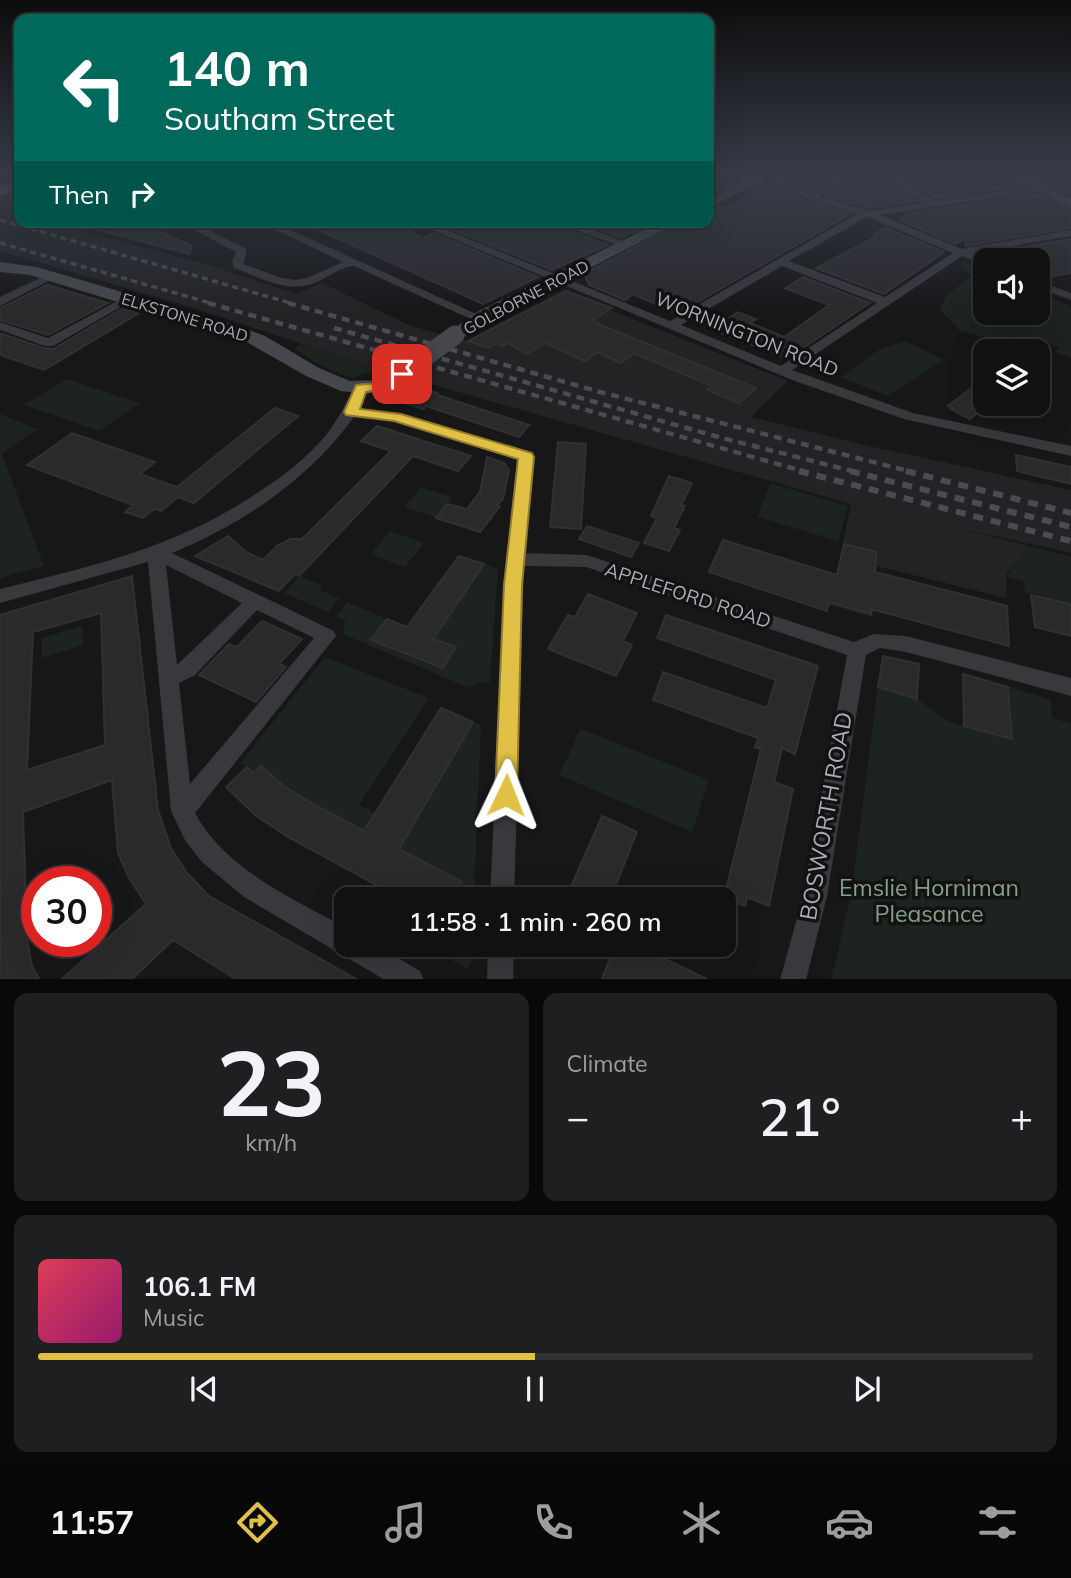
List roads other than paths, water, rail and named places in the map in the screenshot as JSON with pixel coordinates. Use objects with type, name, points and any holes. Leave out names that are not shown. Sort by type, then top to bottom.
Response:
[{"type":"street","points":[[672,325],[854,221]]},
{"type":"street","points":[[884,221],[973,257]]},
{"type":"street","points":[[196,228],[241,250],[238,266],[290,283],[305,282],[353,263]]},
{"type":"street","points":[[277,228],[479,318]]},
{"type":"street","name":"WORNINGTON ROAD","points":[[433,228],[782,370],[909,416],[1071,451]]},
{"type":"street","points":[[579,228],[627,245]]},
{"type":"street","name":"GOLBORNE ROAD","points":[[361,388],[381,386],[402,374],[479,318],[660,228]]},
{"type":"street","points":[[782,370],[961,252],[1071,233]]},
{"type":"street","points":[[781,262],[886,302]]},
{"type":"street","name":"ELKSTONE ROAD","points":[[0,267],[31,270],[259,340],[308,371],[345,387],[361,388]]},
{"type":"street","points":[[0,302],[52,276]]},
{"type":"street","points":[[1050,288],[1068,294]]},
{"type":"street","points":[[49,343],[127,299]]},
{"type":"street","points":[[0,326],[66,348]]},
{"type":"street","points":[[156,562],[287,481],[324,447],[351,412],[361,388]]},
{"type":"street","points":[[351,412],[396,417],[526,457],[515,559],[502,887]]},
{"type":"street","name":"APPLEFORD ROAD","points":[[515,559],[587,561],[856,651]]},
{"type":"street","points":[[156,562],[182,811],[188,826],[211,857],[245,882],[334,935]]},
{"type":"street","points":[[0,596],[156,562],[180,564],[327,636],[182,811]]},
{"type":"street","points":[[168,679],[188,669],[255,601]]},
{"type":"street","points":[[856,651],[864,643],[873,641],[906,643],[1071,687]]},
{"type":"street","name":"BOSWORTH ROAD","points":[[793,979],[814,896],[856,651]]},
{"type":"street","points":[[373,957],[411,979]]},
{"type":"street","points":[[500,979],[501,957]]},
{"type":"railway","points":[[2,221],[14,224]]},
{"type":"railway","points":[[28,228],[294,304]]},
{"type":"railway","points":[[0,243],[214,304]]},
{"type":"railway","points":[[208,303],[806,472]]},
{"type":"railway","points":[[288,303],[600,392],[912,472]]},
{"type":"railway","points":[[334,328],[722,438],[856,472]]},
{"type":"railway","points":[[799,471],[1071,541]]},
{"type":"railway","points":[[850,471],[1071,527]]},
{"type":"railway","points":[[906,471],[1071,513]]},
{"type":"park label","name":"Emslie Horniman Pleasance","points":[[929,901]]}]
